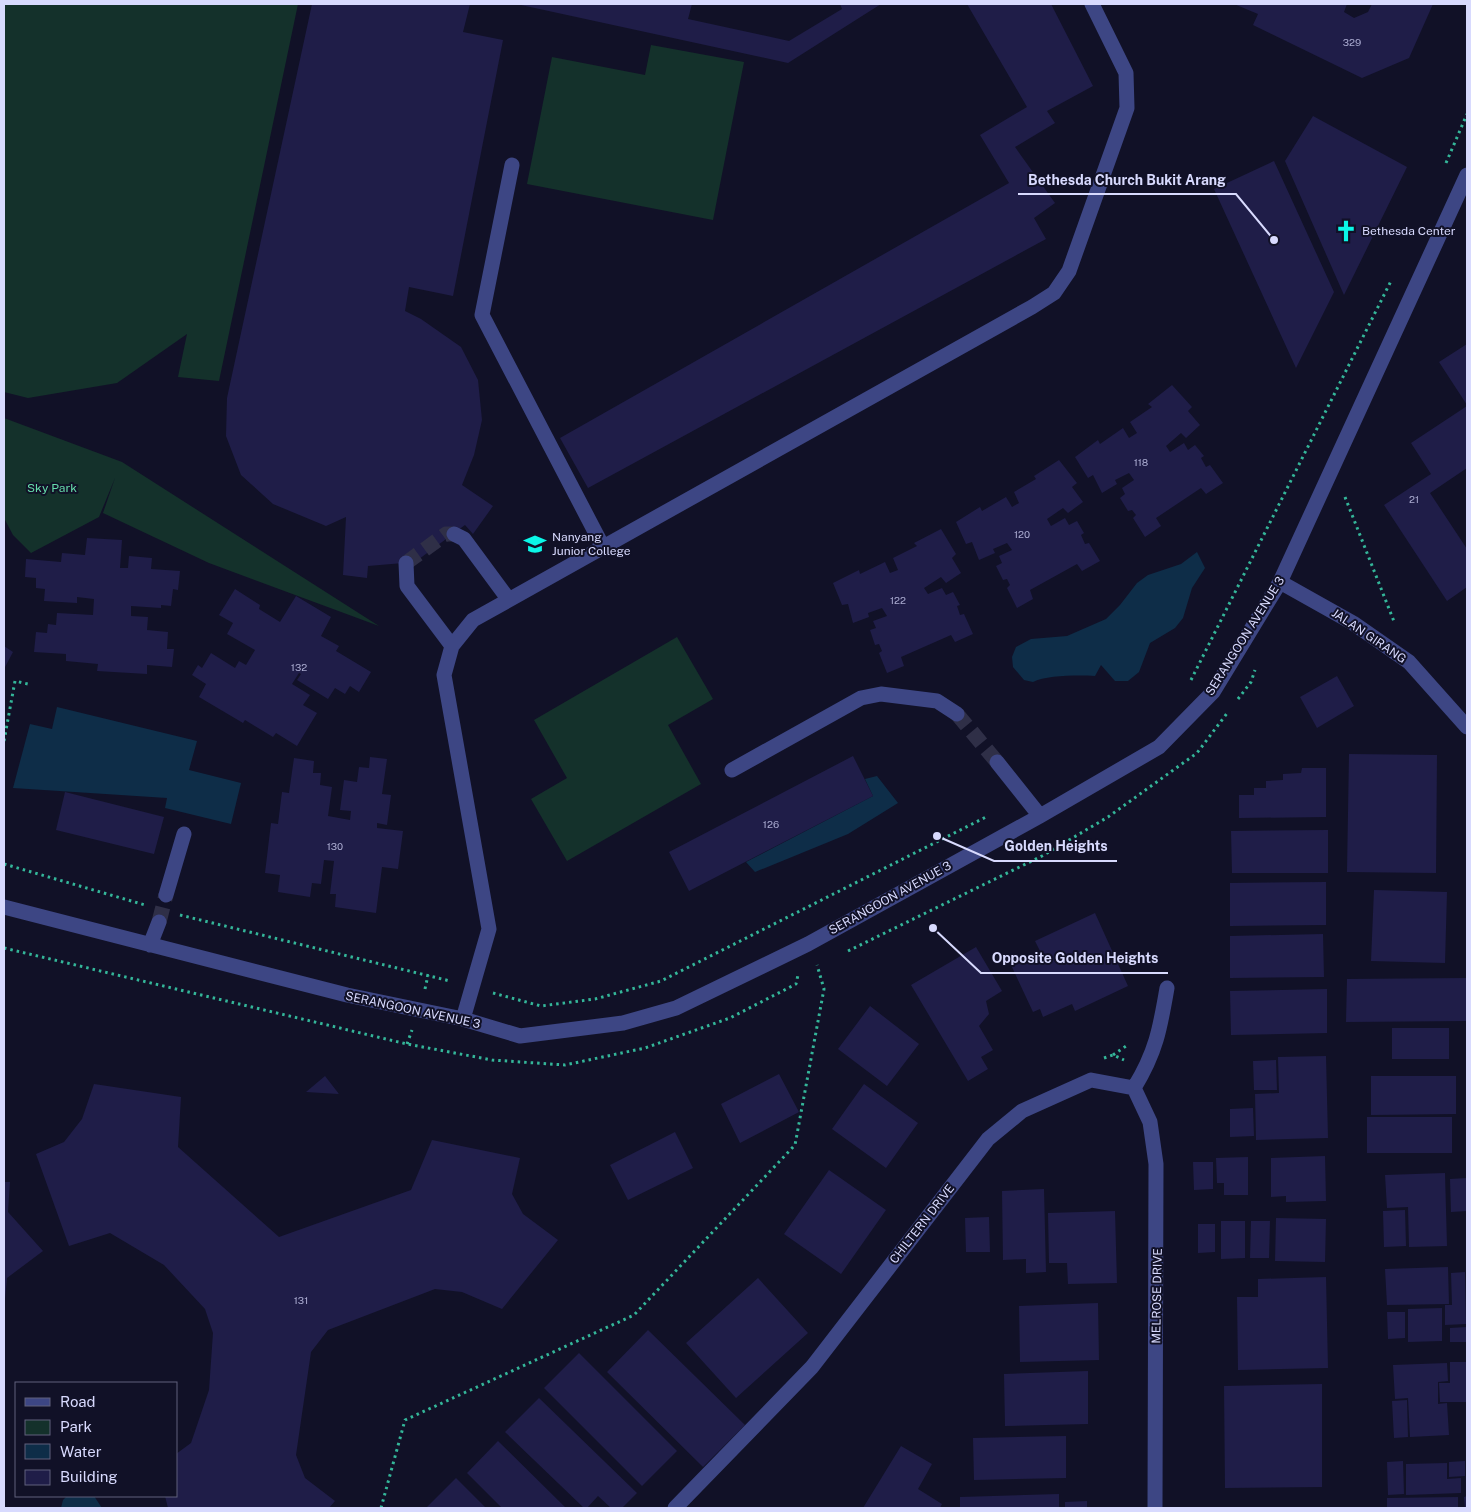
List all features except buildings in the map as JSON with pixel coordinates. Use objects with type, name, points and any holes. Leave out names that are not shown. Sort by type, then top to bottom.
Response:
[{"type":"street","points":[[463,1018],[489,929],[444,674],[452,646],[473,620],[1054,293],[1069,271],[1127,108],[1126,73],[1092,4]]},
{"type":"street","points":[[512,165],[482,315],[603,547]]},
{"type":"street","name":"SERANGOON AVENUE 3","points":[[4,906],[347,996],[463,1018],[520,1036],[623,1023],[676,1008],[808,944],[1040,816],[1159,747],[1213,692],[1280,582],[1467,176]]},
{"type":"street","points":[[454,534],[464,539],[509,600]]},
{"type":"street","points":[[406,563],[407,586],[452,646]]},
{"type":"street","name":"JALAN GIRANG","points":[[1280,582],[1353,623],[1408,662],[1467,727]]},
{"type":"street","points":[[732,770],[861,698],[882,694],[937,701],[957,714]]},
{"type":"street","points":[[997,762],[1023,798],[1040,816]]},
{"type":"street","points":[[166,895],[184,834]]},
{"type":"street","points":[[150,945],[159,922]]},
{"type":"street","points":[[1134,1088],[1145,1070],[1158,1039],[1167,988]]},
{"type":"street","name":"CHILTERN DRIVE","points":[[675,1508],[812,1367],[988,1139],[1022,1111],[1091,1080],[1134,1088]]},
{"type":"street","name":"MELROSE DRIVE","points":[[1134,1088],[1150,1122],[1156,1164],[1155,1508]]},
{"type":"path","points":[[1444,171],[1448,154],[1467,114]]},
{"type":"path","points":[[1184,686],[1191,680],[1394,275]]},
{"type":"path","points":[[1343,492],[1398,631]]},
{"type":"path","points":[[4,740],[15,681],[28,684]]},
{"type":"path","points":[[172,912],[440,978],[541,1006],[595,999],[661,981],[1023,798]]},
{"type":"path","points":[[4,864],[146,906]]},
{"type":"path","points":[[381,1508],[405,1420],[634,1314],[795,1146],[824,989],[808,944]]},
{"type":"path","points":[[4,948],[337,1029]]},
{"type":"green space","points":[[4,4],[298,4],[219,381],[178,377],[187,334],[117,383],[28,398],[4,392]]},
{"type":"green space","points":[[651,45],[744,62],[713,220],[527,184],[552,57],[645,75]]},
{"type":"green space","name":"Sky Park","points":[[4,418],[122,462],[379,626],[209,563],[103,513],[115,478],[99,517],[31,553],[13,535],[4,518]]},
{"type":"green space","points":[[677,637],[713,699],[668,725],[701,784],[567,861],[531,799],[567,778],[534,720]]},
{"type":"water","points":[[1197,552],[1205,568],[1192,588],[1183,618],[1175,628],[1150,643],[1139,672],[1128,681],[1115,681],[1101,665],[1095,676],[1054,677],[1033,682],[1024,680],[1013,667],[1012,657],[1016,647],[1031,639],[1067,636],[1106,619],[1137,583],[1148,575],[1181,564]]},
{"type":"water","points":[[57,707],[197,741],[189,770],[241,783],[231,824],[165,808],[167,798],[13,788],[30,724],[52,729]]},
{"type":"water","points":[[877,776],[898,803],[848,834],[755,872],[746,862],[873,796],[865,779]]},
{"type":"water","points":[[66,1497],[95,1497],[102,1508],[61,1508]]},
{"type":"tunnel","points":[[406,563],[446,534],[454,534]]},
{"type":"tunnel","points":[[957,714],[997,762]]},
{"type":"tunnel","points":[[159,922],[166,895]]},
{"type":"place","name":"Bethesda Center","points":[[1346,231]]},
{"type":"place","name":"Bethesda Church Bukit Arang","points":[[1274,240]]},
{"type":"place","name":"Nanyang Junior College","points":[[535,544]]},
{"type":"place","name":"Golden Heights","points":[[937,836]]},
{"type":"place","name":"Opposite Golden Heights","points":[[933,928]]}]
